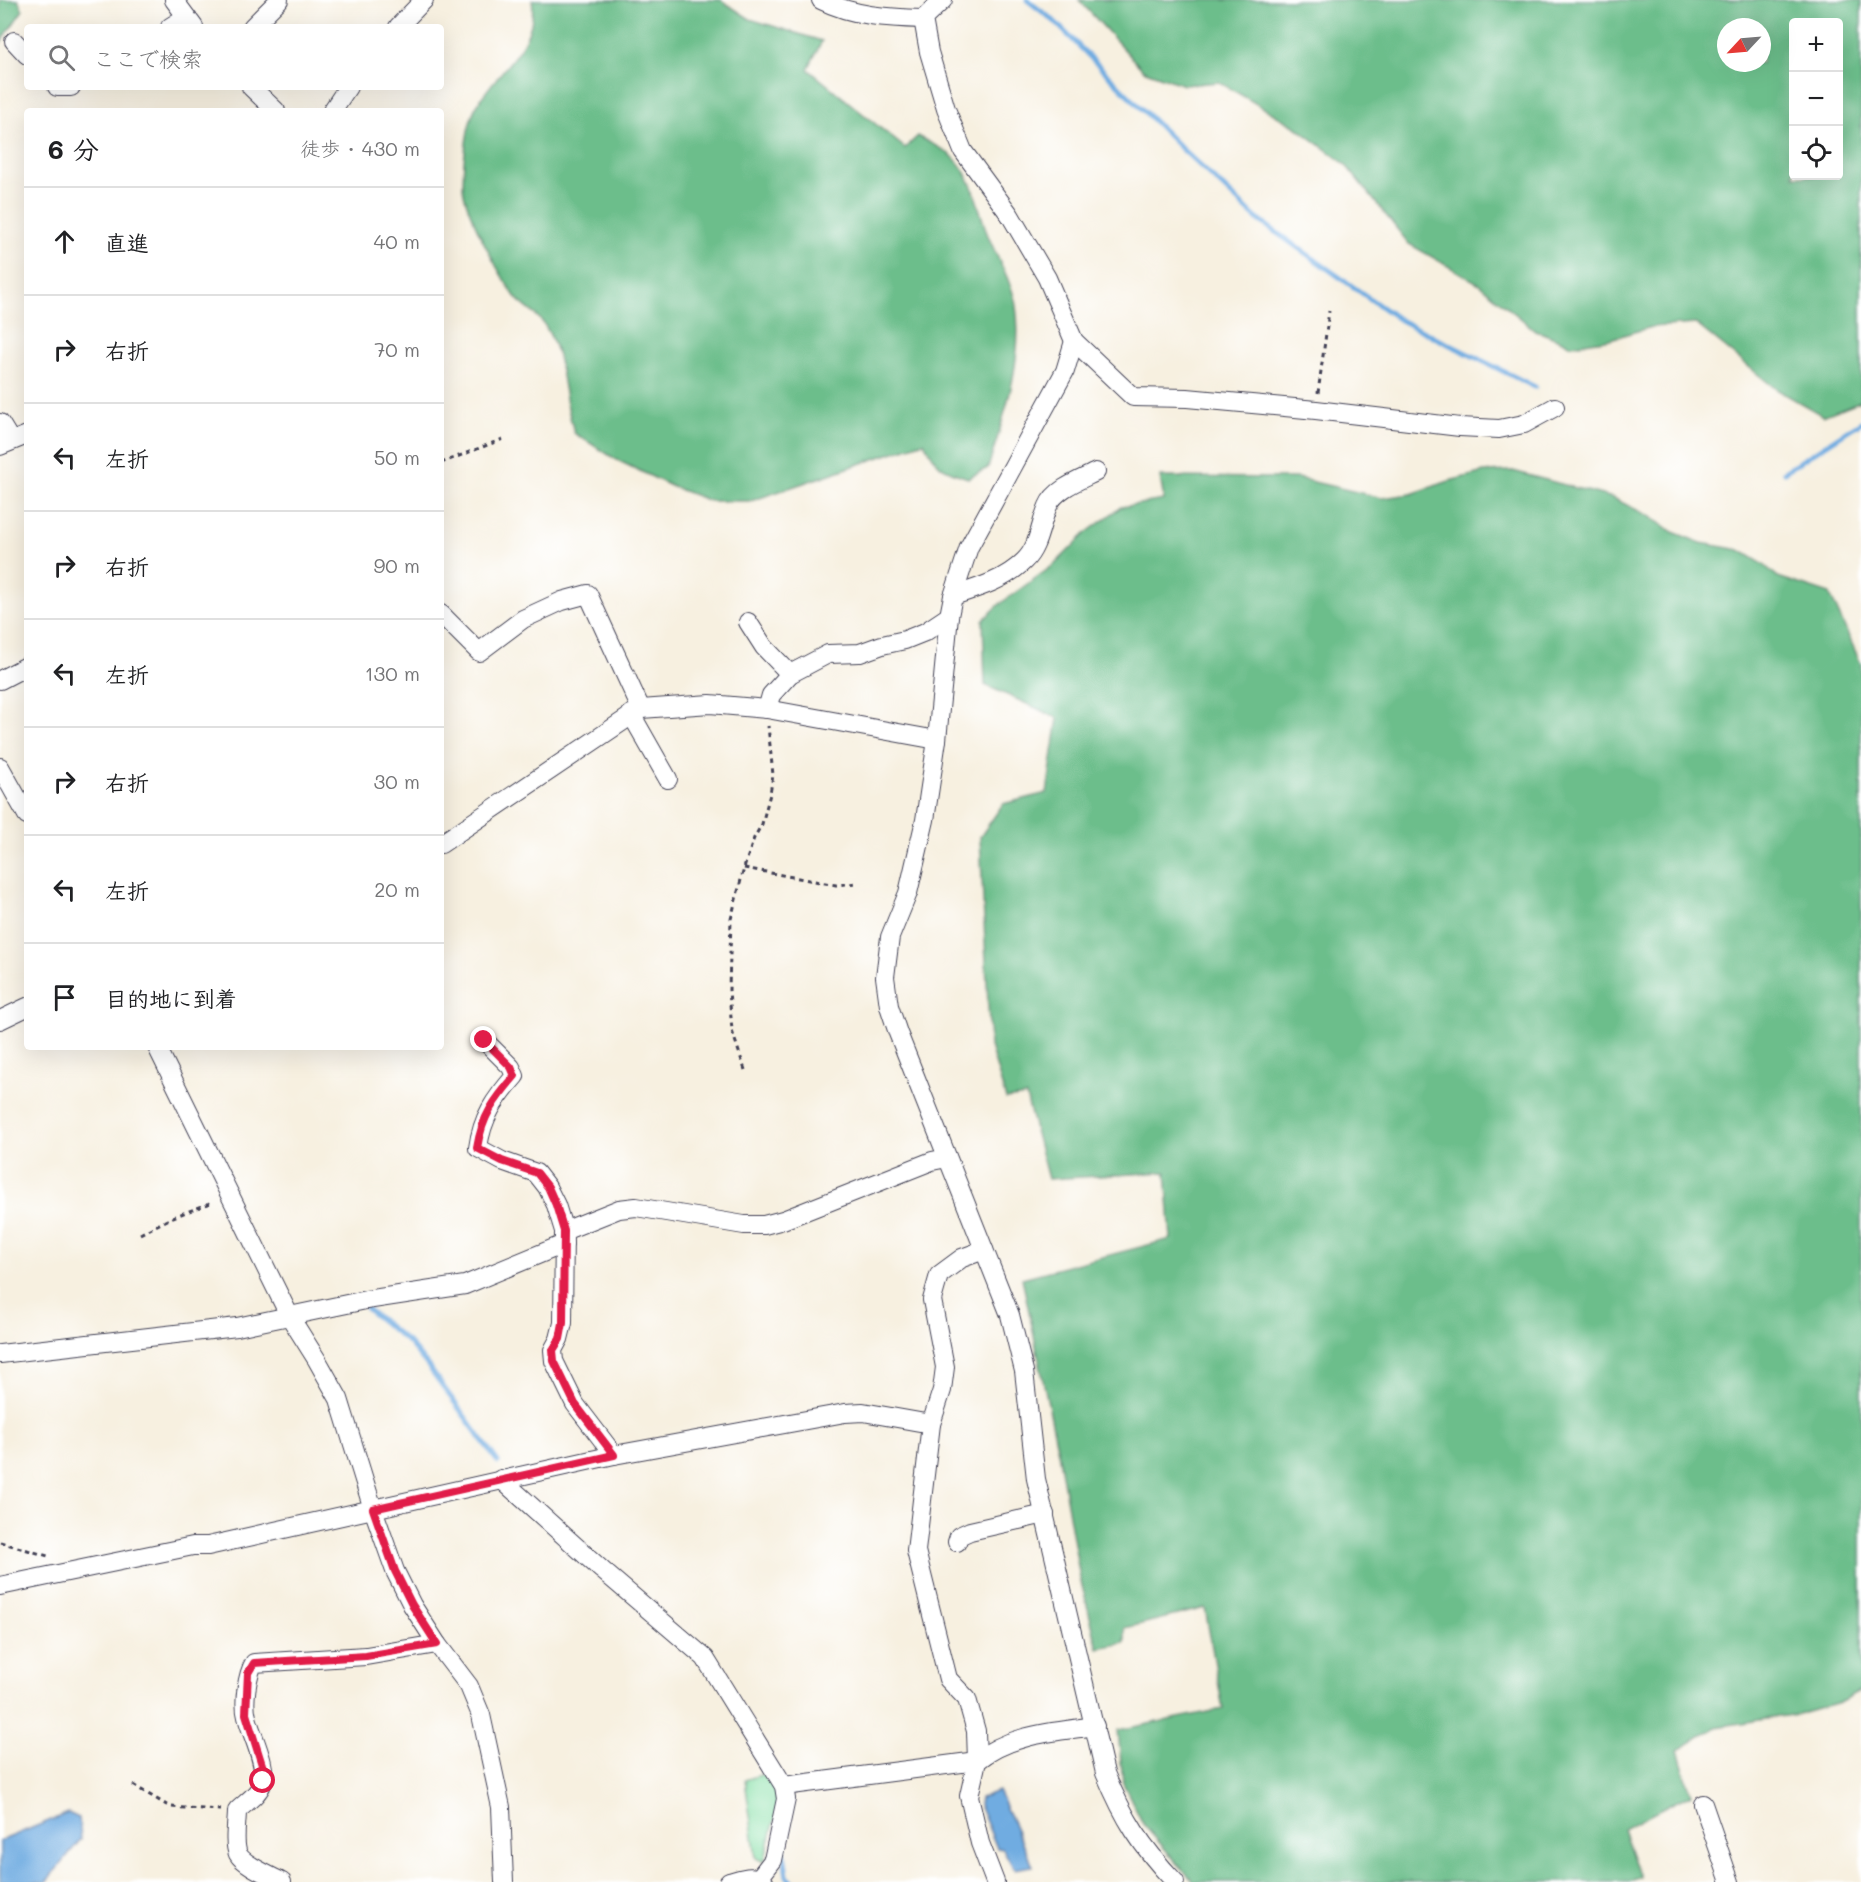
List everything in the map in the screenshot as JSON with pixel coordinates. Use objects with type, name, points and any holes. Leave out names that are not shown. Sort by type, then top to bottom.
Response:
[{"type":"street","points":[[174,0],[190,22]]},
{"type":"street","points":[[255,24],[279,0]]},
{"type":"street","points":[[401,24],[424,0]]},
{"type":"street","points":[[821,0],[878,17],[923,19],[943,0]]},
{"type":"street","points":[[923,19],[929,52],[946,109],[963,151],[1010,215],[1047,278],[1074,341],[1133,397],[1187,398],[1460,427],[1500,429],[1524,424],[1555,407]]},
{"type":"street","points":[[14,41],[24,52]]},
{"type":"street","points":[[254,90],[273,108]]},
{"type":"street","points":[[334,108],[346,90]]},
{"type":"street","points":[[1074,341],[1065,371],[969,547],[953,596],[937,740],[925,820],[908,892],[890,937],[885,977],[889,1006],[898,1033],[1010,1315],[1024,1371],[1036,1479],[1105,1773],[1118,1806],[1148,1853],[1175,1882]]},
{"type":"street","points":[[0,423],[13,441]]},
{"type":"street","points":[[953,596],[1000,578],[1026,560],[1040,534],[1048,504],[1064,488],[1096,472]]},
{"type":"street","points":[[444,619],[479,652],[523,619],[562,601],[588,594],[636,712],[668,779]]},
{"type":"street","points":[[767,709],[771,695],[790,674],[828,654],[860,653],[905,640],[925,632],[949,616]]},
{"type":"street","points":[[748,622],[764,647],[790,674]]},
{"type":"street","points":[[0,680],[24,668]]},
{"type":"street","points":[[444,842],[636,712],[710,704],[767,709],[937,740]]},
{"type":"street","points":[[0,767],[24,810]]},
{"type":"street","points":[[0,1020],[24,1008]]},
{"type":"street","points":[[484,1040],[511,1067],[515,1076],[493,1102],[479,1135],[477,1148],[502,1161],[537,1173],[548,1187],[556,1205],[564,1238],[563,1323],[560,1339],[553,1350],[554,1361],[575,1404],[614,1455]]},
{"type":"street","points":[[158,1050],[290,1317],[318,1360],[339,1399],[395,1571],[412,1605],[437,1644],[470,1686],[481,1715],[501,1807],[504,1882]]},
{"type":"street","points":[[0,1354],[237,1327],[366,1300],[465,1285],[619,1209],[636,1207],[744,1225],[764,1225],[783,1220],[932,1161],[947,1158]]},
{"type":"street","points":[[984,1250],[962,1258],[939,1275],[932,1300],[945,1367],[942,1390],[931,1424],[916,1551],[948,1679],[967,1700],[976,1731],[977,1761],[969,1796],[980,1843],[995,1882]]},
{"type":"street","points":[[0,1586],[193,1546],[208,1546],[614,1455],[845,1413],[863,1412],[931,1424]]},
{"type":"street","points":[[501,1479],[705,1658],[783,1786],[786,1799],[773,1860],[761,1880],[745,1878],[729,1882]]},
{"type":"street","points":[[957,1542],[959,1536],[970,1531],[1046,1514]]},
{"type":"street","points":[[282,1882],[247,1863],[238,1853],[237,1810],[257,1792],[263,1781],[263,1768],[246,1714],[248,1673],[254,1663],[366,1656],[437,1644]]},
{"type":"street","points":[[783,1786],[977,1761],[991,1750],[1016,1740],[1095,1726]]},
{"type":"street","points":[[1703,1804],[1730,1882]]},
{"type":"path","points":[[1316,410],[1329,311]]},
{"type":"path","points":[[444,462],[503,439]]},
{"type":"path","points":[[744,1070],[732,1031],[729,990],[730,919],[753,838],[762,824],[770,794],[773,775],[767,709]]},
{"type":"path","points":[[744,868],[836,885],[857,883]]},
{"type":"path","points":[[140,1234],[173,1217],[208,1204],[226,1189]]},
{"type":"path","points":[[0,1542],[56,1559]]},
{"type":"path","points":[[133,1785],[170,1807],[237,1810]]},
{"type":"green space","points":[[0,0],[18,0],[23,10],[0,43]]},
{"type":"green space","points":[[532,0],[721,0],[750,19],[822,41],[808,69],[905,148],[918,136],[954,158],[971,184],[987,233],[1008,279],[1016,306],[1018,326],[1015,367],[1006,408],[988,468],[968,478],[952,472],[937,462],[924,442],[751,501],[710,501],[673,487],[617,460],[574,433],[553,341],[541,320],[517,299],[503,277],[484,244],[469,210],[463,185],[466,144],[473,113],[485,92],[523,44],[532,16]]},
{"type":"green space","points":[[1079,0],[1861,0],[1861,401],[1823,416],[1776,389],[1696,324],[1651,327],[1610,339],[1572,345],[1535,330],[1478,283],[1409,244],[1345,164],[1296,127],[1219,82],[1184,85],[1143,70]]},
{"type":"green space","points":[[1513,471],[1613,498],[1649,516],[1673,532],[1701,543],[1740,550],[1763,564],[1778,577],[1830,594],[1861,664],[1861,1691],[1839,1703],[1804,1713],[1716,1727],[1678,1750],[1691,1794],[1623,1829],[1640,1877],[1629,1882],[1194,1882],[1143,1824],[1123,1783],[1118,1730],[1223,1709],[1205,1608],[1125,1628],[1125,1643],[1098,1648],[1080,1578],[1058,1452],[1022,1278],[1171,1239],[1166,1172],[1048,1179],[1026,1096],[1006,1099],[990,1046],[980,837],[1003,804],[1047,793],[1058,718],[985,685],[983,620],[1001,603],[1055,564],[1087,532],[1121,507],[1164,500],[1160,477],[1297,478],[1382,498],[1411,494],[1484,472]]},
{"type":"green space","points":[[767,1773],[781,1796],[764,1862],[756,1858],[745,1780]]},
{"type":"water","points":[[998,1791],[1033,1866],[1014,1869],[1003,1849],[997,1848],[979,1805],[980,1798]]},
{"type":"water","points":[[68,1813],[79,1818],[81,1839],[46,1882],[0,1882],[0,1841]]},
{"type":"waterway","points":[[1027,0],[1053,20],[1182,149],[1256,218],[1400,320],[1535,387]]},
{"type":"waterway","points":[[1784,472],[1861,422]]},
{"type":"waterway","points":[[366,1308],[409,1343],[498,1462]]},
{"type":"waterway","points":[[783,1846],[787,1876],[792,1882]]},
{"type":"route","points":[[263,1781],[263,1768],[246,1714],[248,1673],[254,1663],[366,1656],[437,1644],[412,1605],[395,1571],[373,1509],[614,1455],[575,1404],[554,1361],[553,1350],[560,1339],[563,1323],[564,1231],[548,1187],[537,1173],[502,1161],[477,1148],[479,1135],[493,1102],[515,1076],[511,1067],[484,1040]]}]
